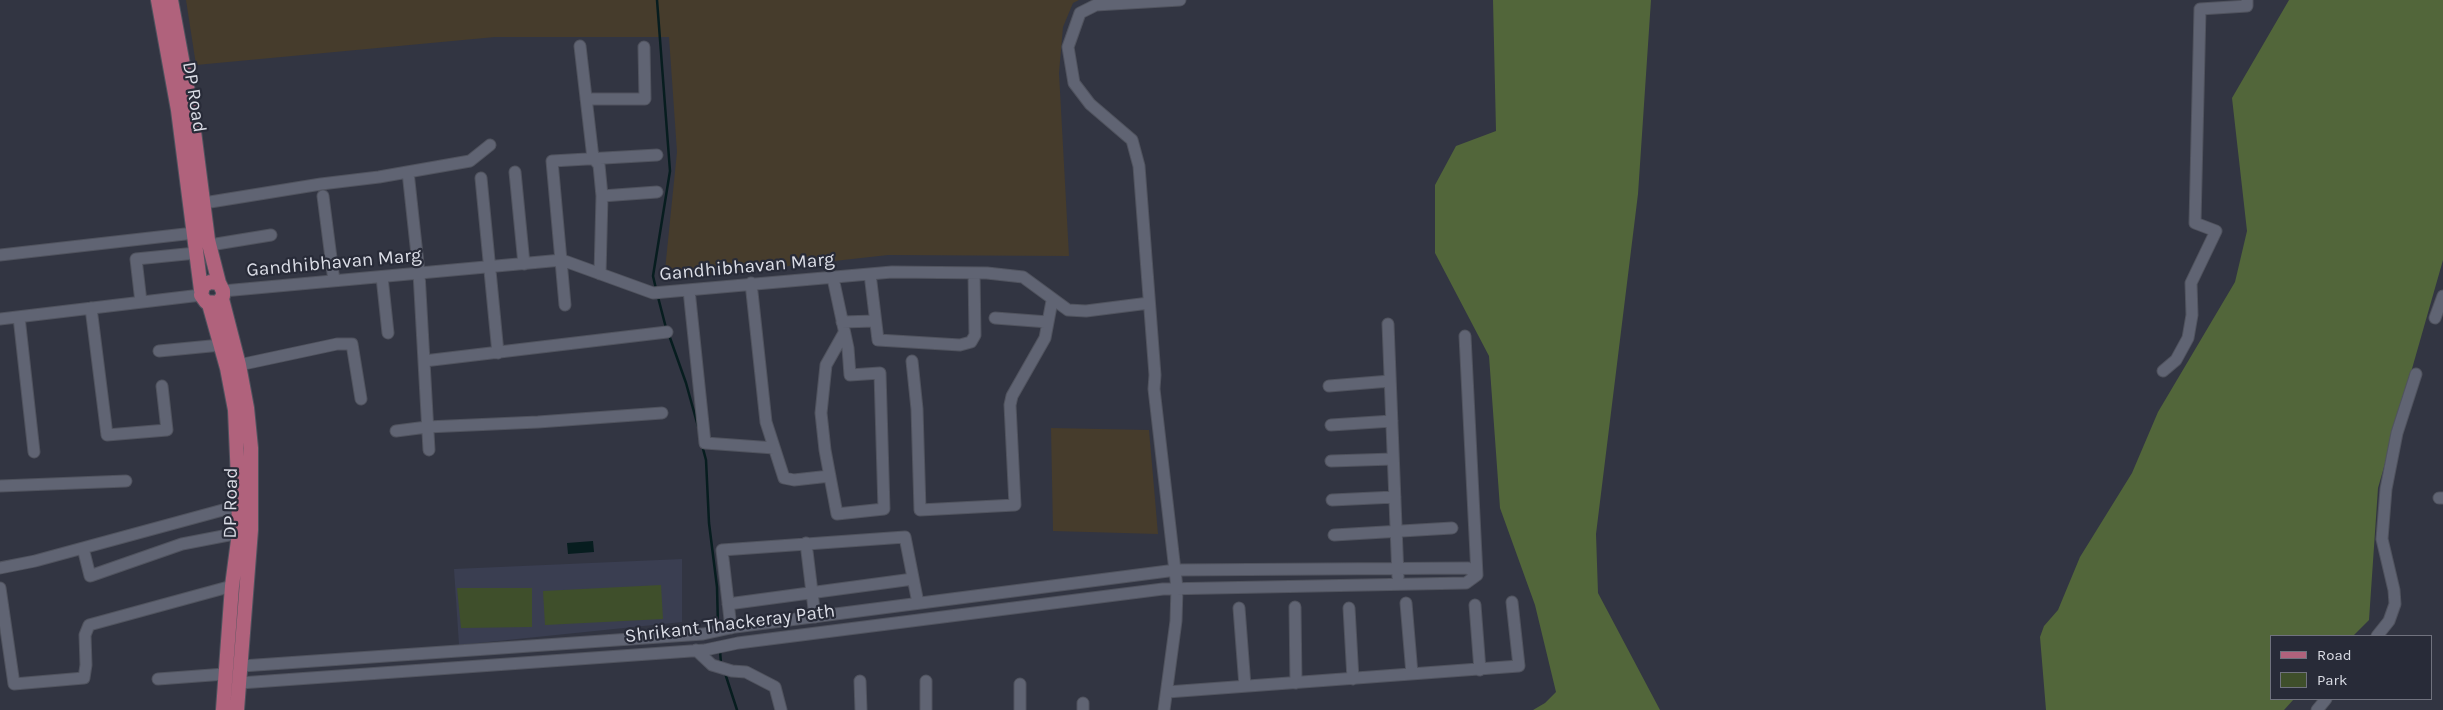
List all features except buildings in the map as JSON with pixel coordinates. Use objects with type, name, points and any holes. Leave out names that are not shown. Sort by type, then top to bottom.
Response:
[{"type":"main road","name":"DP Road","points":[[159,0],[191,108],[210,245],[213,294],[220,345],[235,410],[246,504],[232,586],[223,710]]},
{"type":"main road","name":"DP Road","points":[[159,0],[178,110],[196,253],[239,365],[249,424],[242,666],[237,710]]},
{"type":"main road","name":"Shrikant Thackeray Path","points":[[225,675],[242,666]]},
{"type":"main road","name":"Shrikant Thackeray Path","points":[[225,675],[240,683]]},
{"type":"street","points":[[1164,710],[1176,621],[1177,588],[1165,499],[1154,389],[1155,375],[1139,166],[1132,140],[1090,104],[1074,83],[1068,47],[1080,13],[1096,5],[1180,0]]},
{"type":"street","points":[[2163,371],[2176,360],[2188,338],[2192,315],[2191,283],[2216,231],[2195,223],[2200,9],[2247,6],[2247,0]]},
{"type":"street","points":[[580,46],[593,158],[598,165],[602,196],[600,274]]},
{"type":"street","points":[[586,99],[646,99],[644,47]]},
{"type":"street","points":[[204,204],[470,161],[490,145]]},
{"type":"street","points":[[565,305],[552,161],[657,155]]},
{"type":"street","points":[[408,172],[418,273],[429,450]]},
{"type":"street","points":[[514,172],[524,264]]},
{"type":"street","points":[[481,178],[498,353]]},
{"type":"street","points":[[602,196],[657,192]]},
{"type":"street","points":[[323,196],[334,281]]},
{"type":"street","points":[[0,255],[194,233]]},
{"type":"street","points":[[210,245],[271,235]]},
{"type":"street","points":[[141,302],[136,259],[196,253]]},
{"type":"street","name":"Gandhibhavan Marg","points":[[0,319],[334,281],[562,260],[657,293],[751,283],[892,272],[974,273],[1023,277],[1036,285],[1052,301],[1068,310],[1086,311],[1149,304]]},
{"type":"street","points":[[870,274],[878,340],[960,345],[971,342],[975,335],[974,273]]},
{"type":"street","points":[[382,276],[388,333]]},
{"type":"street","points":[[833,278],[843,327],[850,375],[880,373],[884,509],[837,514],[821,413],[822,384],[826,364],[843,327]]},
{"type":"street","points":[[751,283],[766,422],[784,478],[794,480],[830,476]]},
{"type":"street","points":[[689,290],[705,443],[774,448]]},
{"type":"street","points":[[2435,318],[2443,296]]},
{"type":"street","points":[[912,361],[920,510],[1015,505],[1010,405],[1012,396],[1045,338],[1052,301]]},
{"type":"street","points":[[91,308],[107,435],[167,430],[162,386]]},
{"type":"street","points":[[19,317],[34,452]]},
{"type":"street","points":[[995,318],[1048,322]]},
{"type":"street","points":[[843,327],[875,321]]},
{"type":"street","points":[[1388,324],[1398,584]]},
{"type":"street","points":[[424,361],[667,332]]},
{"type":"street","points":[[1465,336],[1477,575]]},
{"type":"street","points":[[239,365],[337,344],[352,344],[361,398]]},
{"type":"street","points":[[159,351],[220,345]]},
{"type":"street","points":[[2378,635],[2390,621],[2395,604],[2394,590],[2382,539],[2386,489],[2397,432],[2416,374]]},
{"type":"street","points":[[1329,386],[1390,381]]},
{"type":"street","points":[[396,431],[427,427],[538,422],[662,413]]},
{"type":"street","points":[[1331,425],[1392,421]]},
{"type":"street","points":[[1331,461],[1393,459]]},
{"type":"street","points":[[0,486],[126,480]]},
{"type":"street","points":[[1332,500],[1395,497]]},
{"type":"street","points":[[0,568],[83,548],[246,504]]},
{"type":"street","points":[[1334,534],[1452,528]]},
{"type":"street","points":[[83,548],[90,576],[182,544],[240,533]]},
{"type":"street","points":[[728,628],[728,604],[722,550],[905,537],[918,604]]},
{"type":"street","points":[[806,543],[815,616]]},
{"type":"street","name":"Shrikant Thackeray Path","points":[[240,683],[701,650],[726,645],[1123,593],[1177,588],[1466,583],[1477,575],[1468,568],[1398,570],[1176,570],[815,616],[728,628],[703,634],[242,666]]},
{"type":"street","points":[[1256,570],[1257,587]]},
{"type":"street","points":[[728,604],[913,579]]},
{"type":"street","points":[[0,588],[14,684],[84,678],[86,665],[85,635],[90,625],[232,586]]},
{"type":"street","points":[[1167,692],[1519,666],[1512,602]]},
{"type":"street","points":[[1406,603],[1412,674]]},
{"type":"street","points":[[1475,605],[1480,670]]},
{"type":"street","points":[[1295,607],[1296,683]]},
{"type":"street","points":[[1239,608],[1245,686]]},
{"type":"street","points":[[1349,608],[1352,679]]},
{"type":"street","points":[[701,650],[712,665],[732,671],[746,672],[775,687],[781,710]]},
{"type":"street","points":[[158,679],[225,675]]},
{"type":"street","points":[[860,681],[861,710]]},
{"type":"street","points":[[926,681],[926,710]]},
{"type":"street","points":[[1020,684],[1020,710]]},
{"type":"street","points":[[2317,710],[2325,700]]},
{"type":"shaded area","points":[[186,0],[1079,0],[1073,3],[1063,27],[1059,73],[1069,256],[888,255],[664,280],[677,152],[669,37],[495,37],[196,65]]},
{"type":"shaded area","points":[[1051,428],[1149,430],[1158,534],[1053,531]]},
{"type":"shaded area","points":[[593,541],[594,552],[568,554],[567,543]]},
{"type":"shaded area","points":[[682,559],[682,622],[459,645],[454,569]]},
{"type":"green space","points":[[1493,0],[1651,0],[1638,194],[1596,534],[1598,593],[1660,710],[1533,710],[1545,703],[1556,692],[1535,605],[1500,508],[1489,356],[1435,253],[1435,185],[1456,146],[1496,131]]},
{"type":"green space","points":[[2289,0],[2443,0],[2443,260],[2378,488],[2369,620],[2354,635],[2270,635],[2270,700],[2293,700],[2284,710],[2046,710],[2040,637],[2044,626],[2058,610],[2080,557],[2132,473],[2158,412],[2235,282],[2247,231],[2232,98]]},
{"type":"green space","points":[[661,585],[663,619],[545,625],[543,591]]},
{"type":"green space","points":[[457,588],[532,588],[532,627],[461,628]]},
{"type":"waterway","points":[[656,289],[653,276],[670,171],[657,0]]},
{"type":"waterway","points":[[658,297],[666,328]]},
{"type":"waterway","points":[[669,335],[686,383],[699,430]]},
{"type":"waterway","points":[[702,445],[706,460],[709,523],[717,587],[718,626]]},
{"type":"waterway","points":[[720,651],[721,663]]},
{"type":"waterway","points":[[725,673],[737,710]]}]
